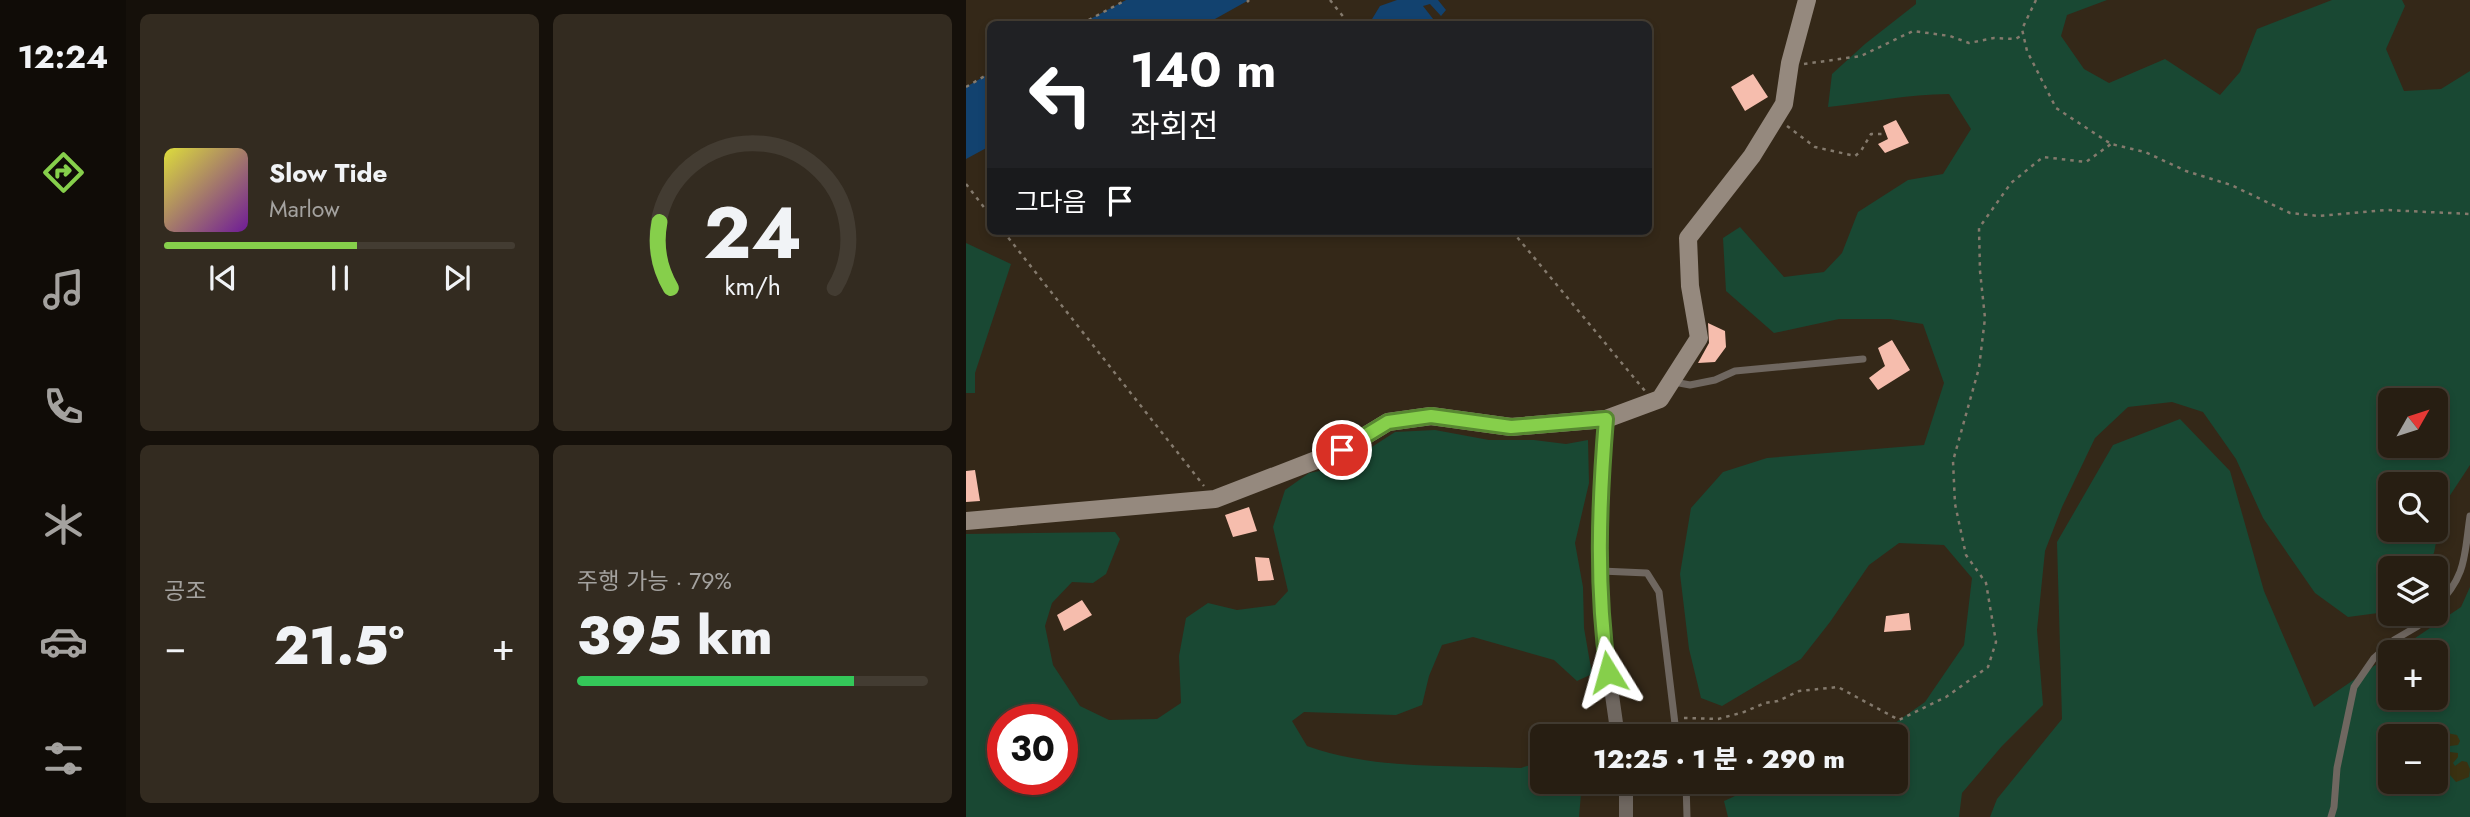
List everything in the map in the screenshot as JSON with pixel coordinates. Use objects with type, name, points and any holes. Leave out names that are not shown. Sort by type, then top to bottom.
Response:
[{"type":"street","points":[[966,521],[1094,512],[1215,499],[1342,450],[1388,422],[1431,416],[1511,427],[1606,419],[1660,399],[1699,338],[1690,286],[1688,238],[1752,156],[1784,104],[1790,63],[1807,0]]},
{"type":"street","points":[[1606,419],[1600,491],[1601,618],[1616,724]]},
{"type":"street","points":[[1626,794],[1626,817]]},
{"type":"lane","points":[[1671,382],[1690,385],[1715,380],[1735,371],[1863,359]]},
{"type":"lane","points":[[2448,590],[2466,559],[2470,516]]},
{"type":"lane","points":[[1600,570],[1647,573],[1659,592],[1676,724]]},
{"type":"lane","points":[[2331,817],[2337,768],[2354,687],[2374,658],[2394,640],[2418,626]]},
{"type":"lane","points":[[1686,794],[1687,817]]},
{"type":"path","points":[[1087,21],[1126,0]]},
{"type":"path","points":[[1330,0],[1347,21]]},
{"type":"path","points":[[2036,0],[2022,29],[2023,35],[2027,51],[2056,108],[2111,144],[2145,152],[2186,171],[2231,185],[2290,213],[2319,216],[2386,210],[2470,214]]},
{"type":"path","points":[[1790,63],[1809,64],[1861,56],[1913,32],[1950,36],[1969,43],[1994,38],[2015,39],[2023,35]]},
{"type":"path","points":[[966,86],[987,75]]},
{"type":"path","points":[[1775,118],[1815,147],[1855,156],[1871,134],[1883,134]]},
{"type":"path","points":[[1674,715],[1690,720],[1718,719],[1778,701],[1799,691],[1838,687],[1899,720],[1946,697],[1988,667],[1996,642],[1986,583],[1966,555],[1955,504],[1953,461],[1979,368],[1985,318],[1979,228],[2011,183],[2043,157],[2085,162],[2111,144]]},
{"type":"path","points":[[966,184],[987,211]]},
{"type":"path","points":[[1006,235],[1215,499]]},
{"type":"path","points":[[1515,235],[1654,401]]},
{"type":"green space","points":[[1916,0],[2107,0],[2067,15],[2061,36],[2084,69],[2109,83],[2165,59],[2220,95],[2240,72],[2257,29],[2332,0],[2402,0],[2405,6],[2386,49],[2404,91],[2441,89],[2470,71],[2470,465],[2448,498],[2448,472],[2378,472],[2378,542],[2436,542],[2434,553],[2432,556],[2378,556],[2378,613],[2348,617],[2315,593],[2263,518],[2236,459],[2203,412],[2172,402],[2128,407],[2095,438],[2062,507],[2045,551],[2037,630],[2043,705],[2002,746],[1962,793],[1959,817],[1728,817],[1724,801],[1739,794],[1908,794],[1908,724],[1894,724],[1925,702],[1964,645],[1972,578],[1944,545],[1899,543],[1869,565],[1801,659],[1722,706],[1701,698],[1689,649],[1680,574],[1691,508],[1723,472],[1767,458],[1924,445],[1944,383],[1923,324],[1890,319],[1839,319],[1774,333],[1726,291],[1723,238],[1740,227],[1784,277],[1824,272],[1842,253],[1858,212],[1908,180],[1943,174],[1971,129],[1949,94],[1828,107],[1832,74],[1916,4]]},
{"type":"green space","points":[[966,243],[1011,264],[975,373],[975,393],[966,393]]},
{"type":"green space","points":[[2180,419],[2230,471],[2264,591],[2314,707],[2378,663],[2378,710],[2448,710],[2448,640],[2412,640],[2433,626],[2448,626],[2448,616],[2461,607],[2470,587],[2470,817],[1990,817],[1997,799],[2062,719],[2057,542],[2113,445]]},
{"type":"green space","points":[[1435,430],[1489,440],[1534,440],[1566,444],[1588,440],[1589,483],[1575,543],[1583,587],[1584,628],[1592,674],[1577,681],[1554,660],[1473,637],[1442,645],[1429,676],[1422,705],[1396,715],[1304,712],[1292,721],[1307,746],[1359,759],[1412,765],[1521,768],[1530,765],[1530,794],[1581,794],[1579,817],[966,817],[966,534],[1115,532],[1120,539],[1106,574],[1093,583],[1072,582],[1052,603],[1045,626],[1053,665],[1080,706],[1109,720],[1157,719],[1181,703],[1179,656],[1186,618],[1208,603],[1237,610],[1275,605],[1288,591],[1273,527],[1285,490],[1309,473],[1341,467],[1395,432]]},
{"type":"sand","points":[[2448,733],[2457,735],[2460,741],[2458,745],[2450,746],[2450,752],[2458,753],[2453,763],[2455,766],[2462,761],[2467,762],[2470,769],[2469,777],[2456,782],[2450,775]]},
{"type":"water","points":[[1126,0],[1249,0],[1211,21],[1087,21]]},
{"type":"water","points":[[1397,0],[1438,0],[1446,10],[1441,16],[1430,4],[1423,6],[1435,21],[1371,21],[1380,6]]},
{"type":"water","points":[[987,75],[987,148],[966,159],[966,87]]},
{"type":"building","points":[[1753,74],[1768,97],[1745,111],[1731,87]]},
{"type":"building","points":[[1896,120],[1909,143],[1885,153],[1878,144],[1888,139],[1883,126]]},
{"type":"building","points":[[1708,323],[1725,331],[1726,347],[1715,362],[1698,363],[1709,343]]},
{"type":"building","points":[[1892,340],[1910,370],[1878,390],[1869,378],[1885,366],[1878,348]]},
{"type":"building","points":[[975,470],[980,501],[966,502],[966,471]]},
{"type":"building","points":[[1249,507],[1257,531],[1233,537],[1225,515]]},
{"type":"building","points":[[1255,557],[1269,558],[1274,580],[1258,581]]},
{"type":"building","points":[[1082,600],[1092,615],[1064,631],[1057,615]]},
{"type":"building","points":[[1909,613],[1911,630],[1884,632],[1886,616]]},
{"type":"route","points":[[1342,450],[1388,422],[1431,416],[1511,427],[1606,419],[1600,491],[1600,570],[1601,618],[1608,672]]}]
